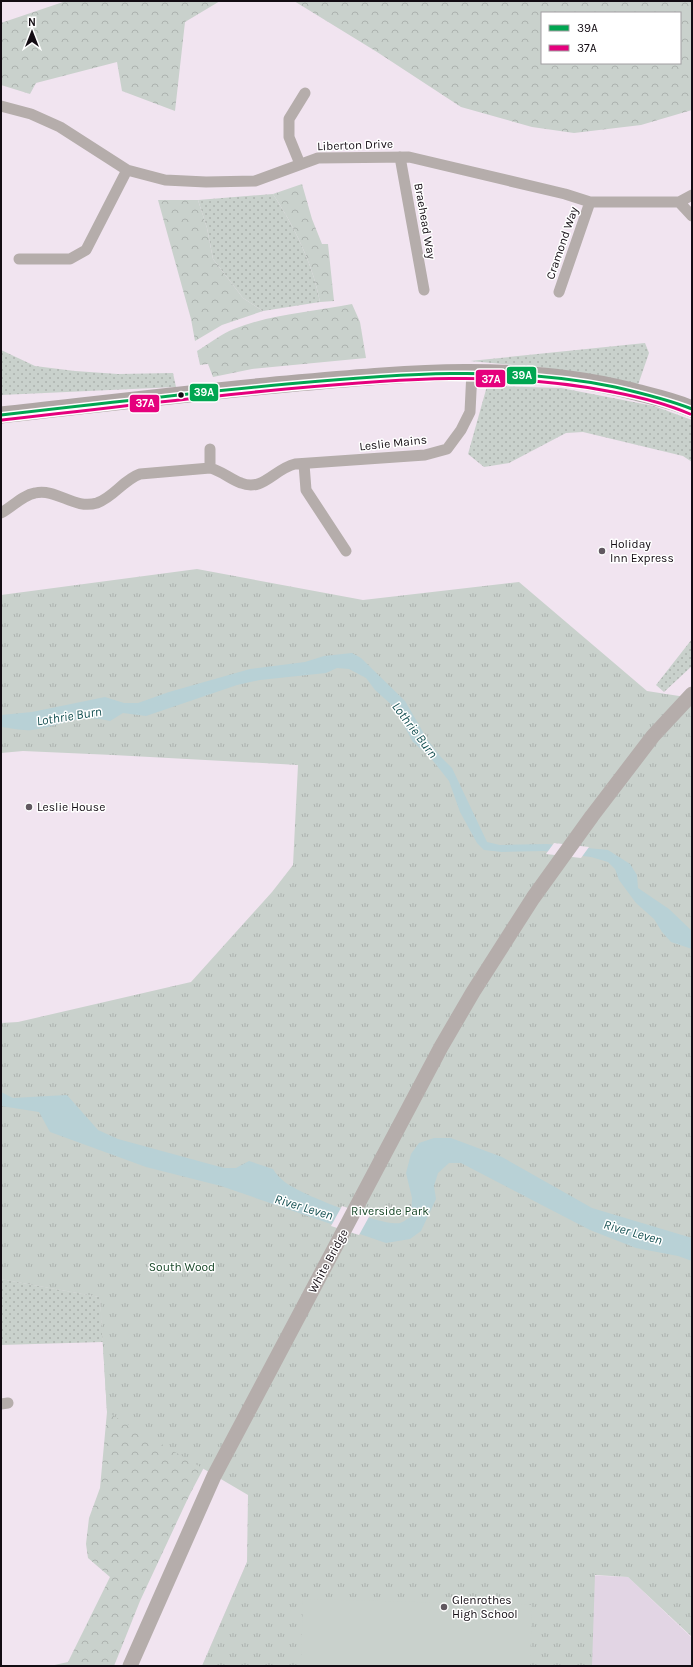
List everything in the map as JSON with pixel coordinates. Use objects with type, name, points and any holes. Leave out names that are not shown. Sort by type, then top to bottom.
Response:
[{"type":"main road","points":[[1,415],[295,383],[372,376],[472,371],[550,376],[600,383],[675,402],[692,409]]},
{"type":"main road","name":"White Bridge","points":[[130,1666],[214,1476],[441,1047],[477,986],[533,898],[652,736],[692,694]]},
{"type":"street","points":[[300,164],[289,137],[288,119],[305,93]]},
{"type":"street","name":"Liberton Drive","points":[[1,106],[31,114],[60,127],[128,170],[165,180],[206,182],[255,181],[318,158],[409,157],[444,164],[565,194],[590,202],[679,202],[692,195]]},
{"type":"street","name":"Braehead Way","points":[[400,157],[424,290]]},
{"type":"street","points":[[19,259],[70,259],[86,250],[128,170]]},
{"type":"street","name":"Cramond Way","points":[[559,292],[590,202]]},
{"type":"street","points":[[679,202],[692,216]]},
{"type":"street","name":"Leslie Mains","points":[[1,513],[35,493],[52,494],[68,501],[80,504],[97,503],[107,498],[131,477],[140,474],[210,468],[219,470],[241,483],[251,485],[259,484],[267,480],[287,466],[425,455],[447,449],[461,430],[470,412],[472,371]]},
{"type":"street","points":[[210,449],[210,468]]},
{"type":"street","points":[[304,464],[306,490],[346,551]]},
{"type":"shaded area","name":"Glenrothes High School","points":[[247,1562],[628,1577],[692,1638],[692,1666],[202,1666]]},
{"type":"green space","points":[[66,1],[220,1],[185,22],[175,111],[122,91],[117,62],[36,83],[30,94],[1,85],[1,23]]},
{"type":"green space","points":[[294,1],[692,1],[692,110],[641,125],[574,133],[532,127],[461,107],[377,52]]},
{"type":"green space","points":[[302,184],[312,219],[322,244],[328,244],[334,301],[320,302],[317,287],[302,246],[273,194]]},
{"type":"green space","points":[[273,194],[302,246],[317,287],[320,302],[263,311],[243,298],[213,259],[207,228],[198,200]]},
{"type":"green space","points":[[158,200],[198,200],[207,228],[213,259],[243,298],[263,311],[222,325],[195,341],[191,319]]},
{"type":"green space","points":[[352,304],[360,322],[366,358],[252,369],[213,377],[208,364],[200,365],[197,351],[229,331],[262,320]]},
{"type":"green space","points":[[645,343],[649,353],[638,385],[545,368],[470,361]]},
{"type":"green space","points":[[1,350],[35,366],[118,374],[173,373],[176,387],[1,395]]},
{"type":"green space","points":[[487,386],[561,388],[654,406],[692,420],[692,462],[683,456],[583,432],[566,433],[509,463],[484,467],[468,454]]},
{"type":"green space","name":"Riverside Park","points":[[197,569],[363,600],[519,582],[647,691],[692,698],[692,1637],[628,1577],[595,1575],[592,1666],[202,1666],[247,1562],[248,1495],[107,1412],[100,1297],[1,1279],[1,1023],[18,1022],[191,982],[272,892],[293,865],[298,765],[23,751],[1,753],[1,595]]},
{"type":"green space","points":[[692,639],[692,666],[664,692],[656,685]]},
{"type":"green space","name":"South Wood","points":[[1,1106],[257,1366],[189,1496],[140,1601],[114,1666],[50,1666],[68,1662],[110,1577],[88,1558],[86,1544],[89,1518],[100,1488],[107,1412],[100,1297],[1,1279]]},
{"type":"green space","points":[[1,1279],[100,1297],[103,1342],[1,1345]]},
{"type":"green space","points":[[303,1599],[532,1605],[530,1666],[301,1666]]},
{"type":"water","name":"Lothrie Burn","points":[[352,653],[361,658],[405,701],[427,739],[439,755],[452,768],[487,842],[500,845],[547,844],[608,850],[630,864],[637,875],[638,888],[669,909],[692,931],[692,949],[671,942],[662,932],[654,919],[636,903],[619,880],[615,869],[608,862],[591,857],[544,851],[502,852],[484,850],[477,843],[460,812],[449,781],[430,757],[413,742],[403,724],[403,715],[375,690],[366,678],[349,669],[337,668],[326,673],[260,680],[237,685],[146,716],[123,713],[110,721],[90,718],[80,719],[32,730],[1,727],[1,715],[32,712],[105,697],[124,703],[138,703],[169,692],[250,669],[305,662],[324,656]]},
{"type":"water","name":"River Leven","points":[[1,1092],[13,1098],[67,1095],[98,1130],[118,1139],[224,1168],[236,1168],[249,1161],[273,1169],[287,1184],[301,1192],[346,1210],[392,1223],[400,1223],[411,1217],[412,1198],[406,1173],[411,1154],[419,1143],[434,1138],[451,1138],[502,1157],[592,1208],[692,1238],[692,1261],[678,1256],[636,1248],[590,1230],[461,1163],[449,1163],[438,1173],[434,1186],[436,1199],[421,1231],[410,1239],[386,1243],[221,1186],[146,1167],[50,1132],[39,1112],[1,1106]]},
{"type":"pier","points":[[554,843],[589,847],[581,858],[546,854]]},
{"type":"pier","points":[[342,1206],[370,1215],[359,1235],[331,1226]]},
{"type":"transit line","name":"39A","points":[[1,415],[287,384],[369,377],[451,374],[492,374],[574,380],[615,387],[664,399],[692,409]]},
{"type":"transit line","name":"37A","points":[[2,420],[286,389],[368,382],[450,378],[532,381],[572,385],[642,398],[690,414]]},
{"type":"place","name":"Holiday Inn Express","points":[[602,551]]},
{"type":"place","name":"Leslie House","points":[[29,807]]},
{"type":"place","name":"Glenrothes High School","points":[[444,1607]]}]
